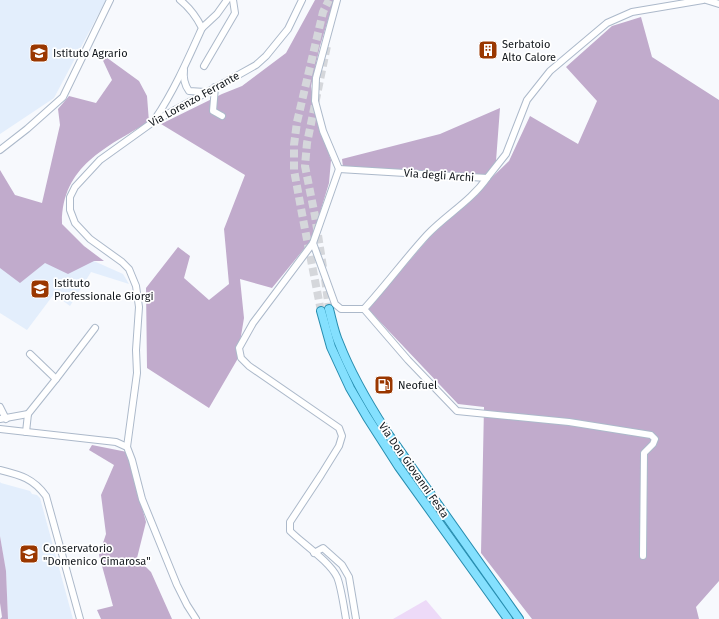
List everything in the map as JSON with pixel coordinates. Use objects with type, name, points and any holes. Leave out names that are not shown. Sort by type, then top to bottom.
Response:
[{"type":"main road","name":"Via Don Giovanni Festa","points":[[508,619],[399,467],[363,411],[350,388],[331,347],[325,310],[360,388],[374,412],[519,619]]},
{"type":"street","points":[[0,150],[27,129],[63,97],[110,0]]},
{"type":"street","points":[[180,0],[195,15],[202,28]]},
{"type":"street","points":[[153,122],[164,105],[202,28],[217,14],[227,0]]},
{"type":"street","points":[[204,66],[235,13],[233,0]]},
{"type":"street","name":"Via Lorenzo Ferrante","points":[[127,447],[137,374],[136,350],[139,307],[136,286],[129,269],[122,262],[90,240],[75,223],[70,210],[70,197],[75,187],[100,160],[153,122],[250,68],[266,56],[288,29],[302,0]]},
{"type":"street","points":[[337,0],[316,78],[315,100],[323,131],[339,169],[313,243],[253,323],[239,348],[241,358],[249,366],[339,428],[342,436],[339,446],[290,522],[290,531],[326,562],[337,576],[346,619]]},
{"type":"street","points":[[705,0],[719,4]]},
{"type":"street","name":"Via degli Archi","points":[[339,169],[487,178],[506,154],[527,100],[550,72],[607,23],[632,12],[705,0]]},
{"type":"street","points":[[184,66],[183,76],[185,85],[189,91],[205,92]]},
{"type":"street","points":[[215,87],[213,111],[222,116]]},
{"type":"street","points":[[364,309],[384,288],[427,235],[479,190],[487,178]]},
{"type":"street","points":[[313,243],[335,304],[342,308],[364,309],[408,360],[457,411],[569,422],[651,435],[655,439],[653,444],[644,453],[643,556]]},
{"type":"street","points":[[26,432],[28,414],[95,328]]},
{"type":"street","points":[[30,354],[56,379]]},
{"type":"street","points":[[0,407],[3,419],[28,414]]},
{"type":"street","points":[[0,429],[116,442],[127,447],[132,460],[142,499],[177,585],[196,619]]},
{"type":"street","points":[[0,470],[33,481],[40,487],[46,496],[80,619]]},
{"type":"street","points":[[314,553],[323,548],[342,565],[349,577],[356,619]]},
{"type":"shaded area","name":"Istituto Agrario","points":[[0,0],[106,0],[54,98],[0,134]]},
{"type":"shaded area","points":[[315,0],[334,0],[320,46],[311,86],[316,116],[331,160],[329,183],[312,239],[272,288],[240,279],[244,318],[237,360],[209,408],[147,368],[146,288],[178,247],[190,256],[184,278],[209,300],[229,284],[224,229],[245,175],[161,124],[222,94],[242,86],[286,53]]},
{"type":"shaded area","points":[[641,17],[652,57],[719,100],[719,581],[696,607],[699,619],[532,619],[481,553],[484,407],[458,404],[368,309],[429,238],[509,161],[530,116],[578,144],[597,101],[566,67],[612,26]]},
{"type":"shaded area","points":[[99,52],[139,81],[147,96],[149,122],[102,150],[78,173],[69,188],[64,204],[62,224],[84,246],[104,261],[94,261],[68,274],[45,263],[20,283],[0,268],[0,170],[15,195],[42,203],[60,125],[58,109],[69,96],[96,103],[112,80]]},
{"type":"shaded area","points":[[500,108],[496,161],[486,175],[343,167],[342,159],[440,134]]},
{"type":"shaded area","name":"Istituto Professionale Giorgi","points":[[55,247],[87,258],[123,274],[129,284],[91,272],[70,306],[54,294],[27,330],[0,313],[0,267]]},
{"type":"shaded area","points":[[92,445],[127,452],[146,522],[137,558],[151,572],[172,619],[101,619],[97,610],[113,606],[99,555],[106,534],[101,495],[114,465],[89,450]]},
{"type":"shaded area","name":"Conservatorio \"Domenico Cimarosa\"","points":[[0,482],[30,491],[32,494],[37,495],[40,498],[73,619],[8,619],[6,574],[0,536]]},
{"type":"shaded area","points":[[0,536],[6,571],[8,619],[0,619],[2,617],[0,603]]},
{"type":"shaded area","points":[[426,600],[442,619],[393,619]]},
{"type":"tunnel","points":[[321,311],[294,170],[294,145],[297,122],[323,12],[329,0]]},
{"type":"tunnel","points":[[323,267],[305,166],[307,143],[327,46]]},
{"type":"tunnel","points":[[325,279],[329,309]]},
{"type":"place","name":"Serbatoio Alto Calore","points":[[488,50]]},
{"type":"place","name":"Istituto Agrario","points":[[39,53]]},
{"type":"place","name":"Istituto Professionale Giorgi","points":[[40,289]]},
{"type":"place","name":"Neofuel","points":[[384,385]]},
{"type":"place","name":"Conservatorio \"Domenico Cimarosa\"","points":[[29,554]]}]
